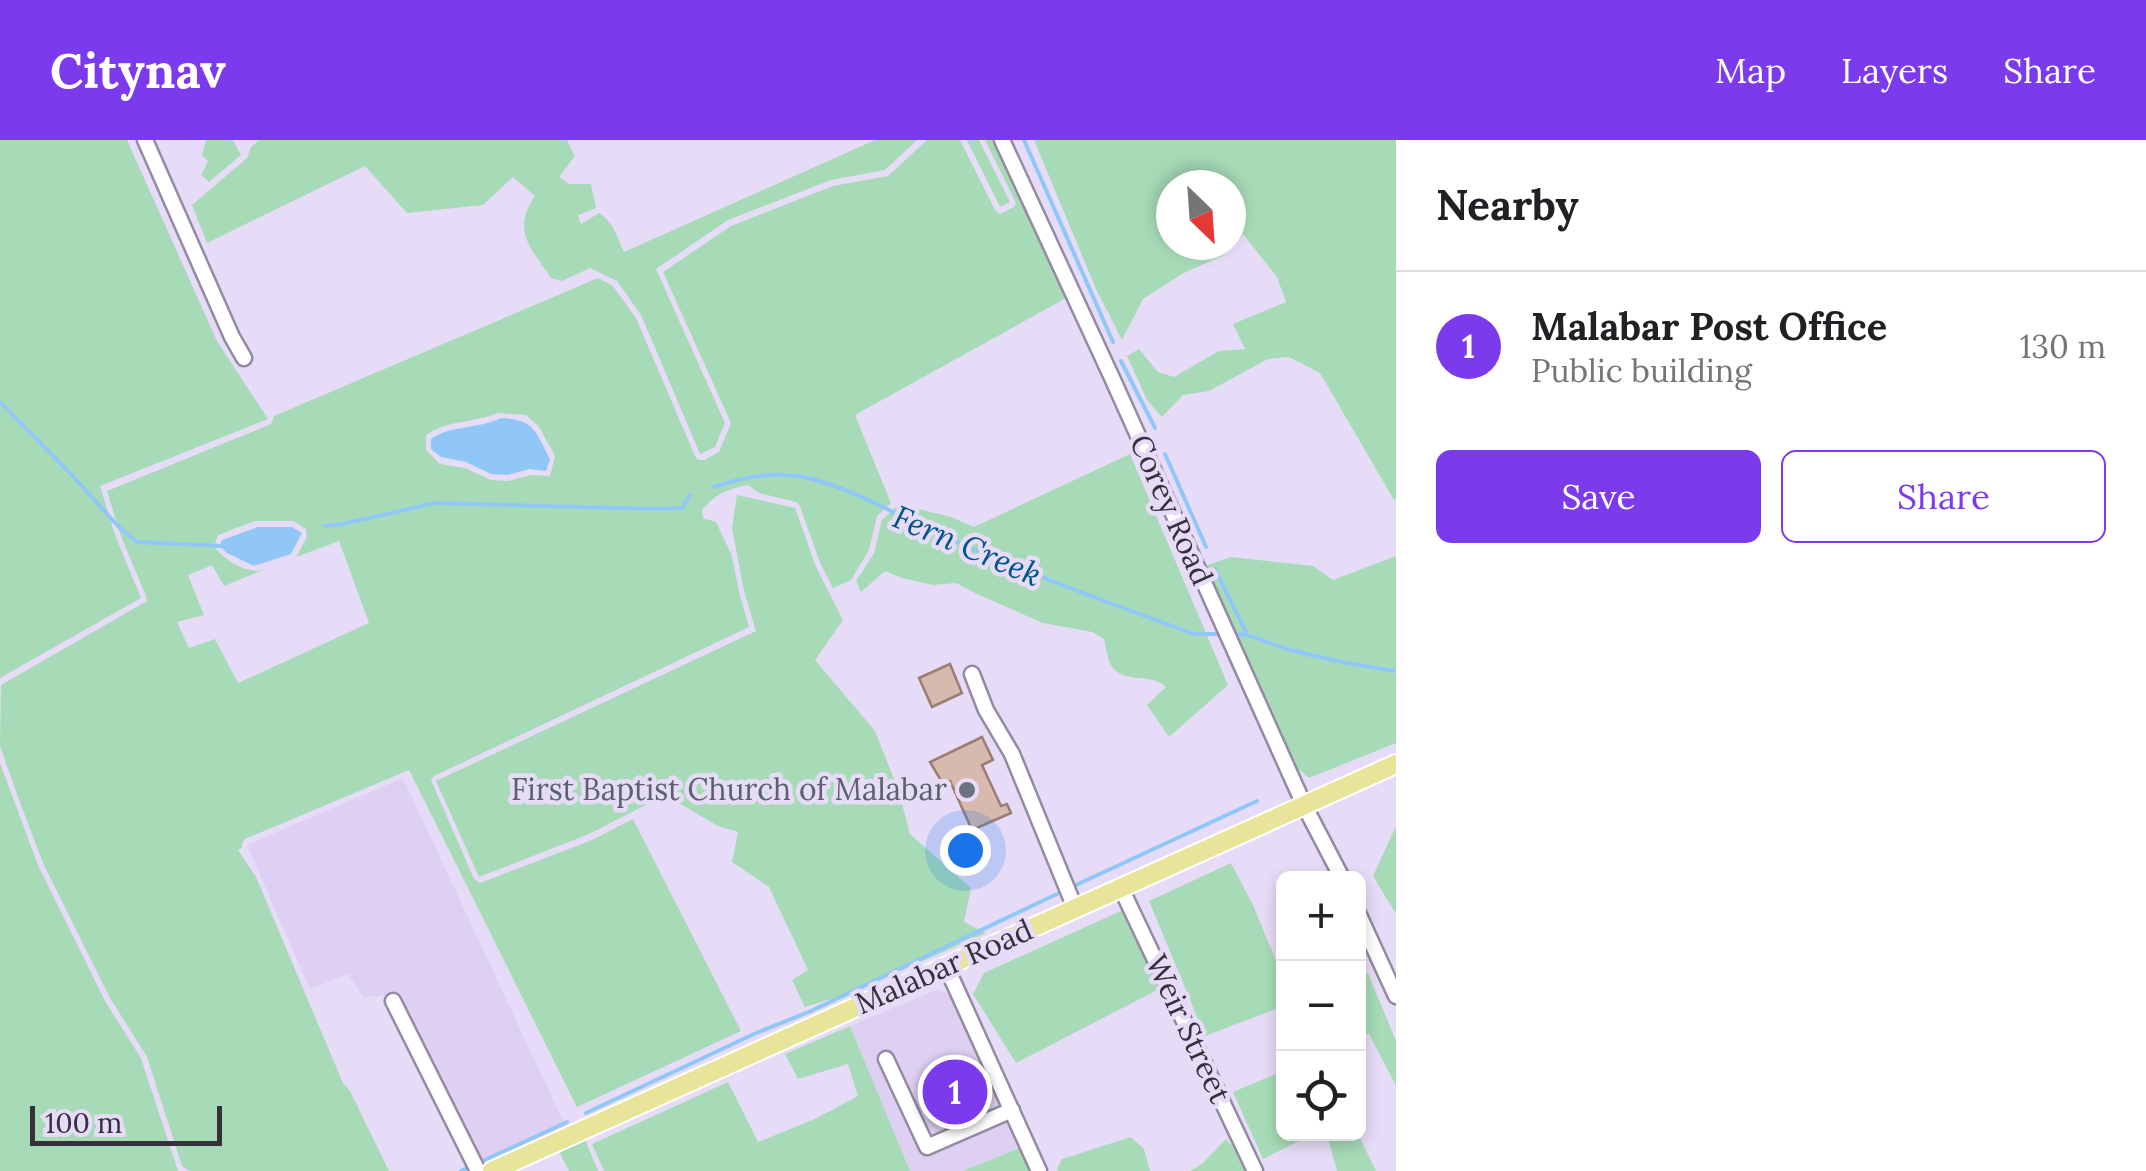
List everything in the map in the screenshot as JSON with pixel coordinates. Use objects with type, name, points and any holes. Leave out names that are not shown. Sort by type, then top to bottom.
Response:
[{"type":"main road","name":"Malabar Road","points":[[492,1171],[1396,764]]},
{"type":"street","points":[[144,140],[244,358]]},
{"type":"street","name":"Corey Road","points":[[1002,140],[1304,805],[1338,871]]},
{"type":"street","points":[[972,674],[986,710],[1012,754],[1075,908]]},
{"type":"street","name":"Weir Street","points":[[1121,888],[1255,1171]]},
{"type":"street","points":[[1366,930],[1396,996]]},
{"type":"street","points":[[946,966],[1039,1171]]},
{"type":"street","points":[[392,1001],[478,1171]]},
{"type":"street","points":[[886,1059],[926,1147],[1012,1110]]},
{"type":"shaded area","points":[[403,778],[570,1130],[490,1167],[483,1167],[475,1145],[452,1110],[394,990],[383,996],[363,997],[348,974],[310,989],[247,845]]},
{"type":"shaded area","points":[[936,990],[950,994],[1022,1147],[963,1171],[910,1171],[850,1026]]},
{"type":"green space","points":[[0,140],[127,140],[217,341],[268,419],[100,486],[141,598],[0,678]]},
{"type":"green space","points":[[206,140],[233,140],[241,155],[209,182],[201,175],[208,161],[202,155]]},
{"type":"green space","points":[[259,140],[567,140],[575,156],[559,177],[569,184],[591,184],[596,208],[578,215],[581,224],[599,213],[612,226],[624,252],[875,140],[917,140],[885,170],[831,180],[728,220],[656,269],[725,423],[715,447],[700,454],[641,315],[617,281],[590,268],[562,281],[551,278],[526,239],[524,229],[535,196],[513,177],[483,205],[407,213],[365,166],[207,243],[192,205],[247,158]]},
{"type":"green space","points":[[927,140],[960,140],[1000,214],[1016,203],[985,140],[995,140],[1068,297],[855,415],[891,503],[877,516],[869,550],[851,580],[833,588],[799,504],[759,493],[748,485],[722,493],[702,510],[703,518],[716,522],[732,556],[749,627],[431,780],[474,879],[480,883],[592,840],[633,819],[741,1031],[577,1107],[409,770],[245,839],[238,850],[256,877],[343,1083],[389,1171],[189,1171],[182,1166],[147,1057],[110,998],[43,863],[0,746],[1,685],[147,601],[107,491],[271,424],[274,416],[598,278],[613,286],[636,318],[695,456],[704,460],[719,452],[731,423],[663,272],[731,226],[833,186],[888,176]],"holes":[[[498,413],[526,415],[539,427],[555,456],[550,476],[491,480],[465,468],[440,464],[426,450],[426,435],[434,430]],[[255,521],[293,521],[306,529],[307,537],[296,557],[339,541],[369,623],[238,683],[215,639],[189,648],[177,622],[204,615],[188,575],[212,565],[224,586],[263,570],[236,565],[214,547],[218,535]]]},
{"type":"green space","points":[[967,140],[979,140],[1010,202],[1000,207]]},
{"type":"green space","points":[[1034,140],[1396,140],[1396,499],[1320,373],[1289,357],[1268,359],[1209,391],[1183,395],[1162,417],[1147,400],[1127,356],[1139,349],[1158,372],[1174,377],[1219,351],[1245,349],[1233,324],[1286,302],[1277,277],[1246,238],[1246,170],[1156,170],[1156,260],[1213,260],[1143,299],[1122,340],[1096,289]]},
{"type":"green space","points":[[1130,454],[1228,685],[1169,737],[1147,705],[1166,687],[1116,671],[1108,660],[1104,639],[1092,632],[1043,623],[956,583],[933,585],[885,571],[861,592],[856,581],[874,553],[882,520],[899,504],[974,527]]},
{"type":"green space","points":[[737,495],[795,508],[816,567],[843,620],[815,660],[875,731],[898,789],[910,834],[971,888],[964,922],[986,933],[853,992],[805,1007],[792,980],[808,970],[769,887],[732,862],[738,832],[718,826],[665,795],[589,834],[479,877],[436,781],[756,631],[732,528]]},
{"type":"green space","points":[[1396,556],[1396,743],[1309,778],[1295,766],[1205,566],[1231,557],[1313,566],[1333,580]]},
{"type":"green space","points":[[0,763],[38,865],[105,1001],[141,1058],[178,1171],[0,1171]]},
{"type":"green space","points":[[1396,826],[1396,914],[1373,876]]},
{"type":"green space","points":[[1231,863],[1276,961],[1276,1009],[1205,1036],[1149,901]]},
{"type":"green space","points":[[1123,910],[1165,986],[1016,1063],[973,994],[984,973]]},
{"type":"green space","points":[[1366,974],[1396,1041],[1396,1086],[1366,1034]]},
{"type":"green space","points":[[850,1026],[910,1171],[604,1171],[592,1144],[728,1082],[758,1142],[858,1096],[848,1064],[798,1079],[785,1054]]},
{"type":"green space","points":[[1276,1074],[1276,1141],[1299,1141],[1263,1159],[1233,1092]]},
{"type":"green space","points":[[599,1131],[586,1142],[598,1171],[569,1171],[558,1149]]},
{"type":"green space","points":[[1131,1137],[1144,1149],[1150,1171],[1057,1169],[1062,1159]]},
{"type":"green space","points":[[1226,1139],[1249,1171],[1190,1171],[1202,1164]]},
{"type":"green space","points":[[1329,1141],[1361,1141],[1376,1171],[1337,1171]]},
{"type":"green space","points":[[1022,1147],[1033,1171],[963,1171]]},
{"type":"water","points":[[501,418],[521,421],[533,429],[550,459],[546,471],[491,474],[466,462],[441,457],[431,449],[431,439],[439,435]]},
{"type":"water","points":[[258,527],[292,527],[302,533],[291,554],[254,566],[220,546],[222,540]]},
{"type":"building","points":[[950,664],[962,693],[932,707],[919,678]]},
{"type":"building","points":[[982,737],[993,760],[982,765],[1001,806],[1007,804],[1011,813],[972,830],[950,781],[943,784],[930,762]]},
{"type":"waterway","points":[[1024,140],[1113,342]]},
{"type":"waterway","points":[[1121,361],[1155,428]]},
{"type":"waterway","name":"Fern Creek","points":[[0,402],[137,542],[221,546]]},
{"type":"waterway","points":[[1165,454],[1206,547]]},
{"type":"waterway","name":"Fern Creek","points":[[714,487],[763,476],[812,479],[1072,589],[1194,634],[1219,634]]},
{"type":"waterway","name":"Fern Creek","points":[[325,526],[435,503],[656,509],[682,508],[690,495]]},
{"type":"waterway","points":[[1215,569],[1246,632]]},
{"type":"waterway","name":"Fern Creek","points":[[1235,634],[1314,656],[1396,671]]},
{"type":"waterway","points":[[1076,885],[1257,801]]},
{"type":"waterway","points":[[586,1113],[1057,894]]},
{"type":"waterway","points":[[485,1160],[567,1122]]},
{"type":"waterway","points":[[461,1171],[465,1169]]},
{"type":"place","name":"First Baptist Church of Malabar","points":[[967,790]]},
{"type":"place","name":"Malabar Post Office","points":[[955,1092]]}]
